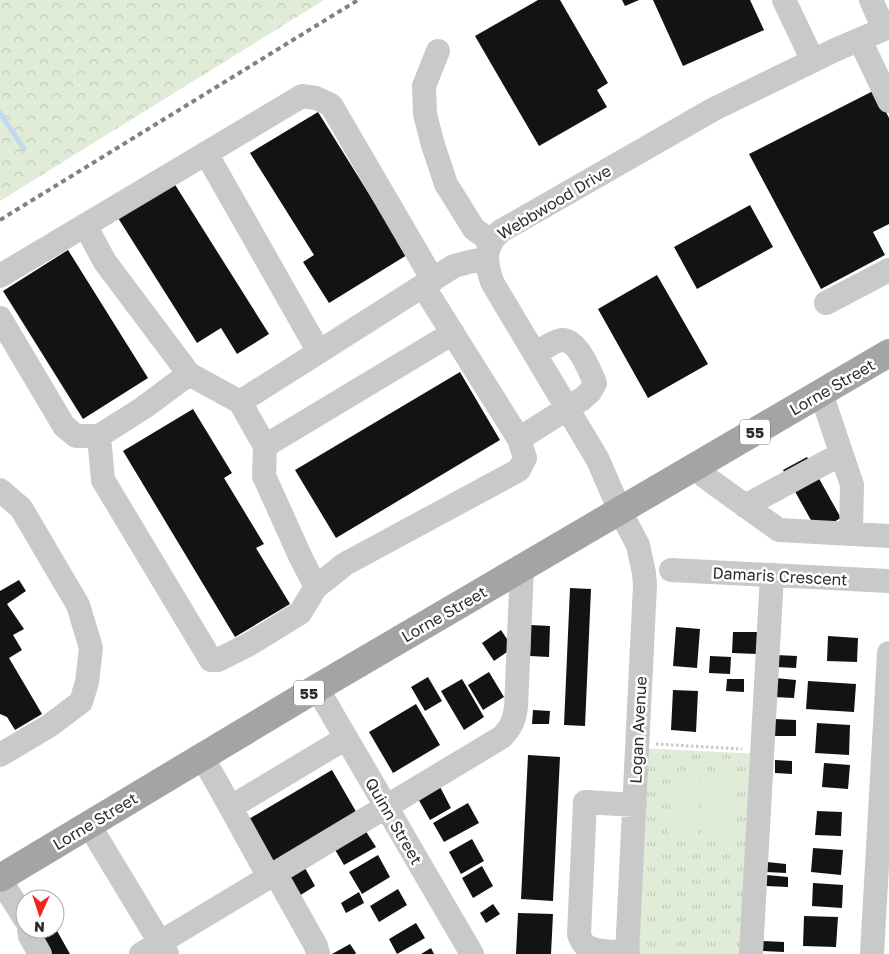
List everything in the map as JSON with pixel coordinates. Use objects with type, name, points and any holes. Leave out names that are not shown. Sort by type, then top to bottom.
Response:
[{"type":"main road","name":"Lorne Street","points":[[0,878],[317,688],[889,353]]},
{"type":"street","points":[[784,0],[813,61]]},
{"type":"street","points":[[871,0],[886,28]]},
{"type":"street","name":"Webbwood Drive","points":[[620,510],[598,460],[492,282],[488,267],[489,250],[501,231],[714,109],[886,28]]},
{"type":"street","points":[[860,40],[889,101]]},
{"type":"street","points":[[240,402],[454,266],[473,260],[489,250],[446,184],[425,114],[424,86],[438,51]]},
{"type":"street","points":[[0,276],[302,96],[316,98],[331,105],[428,283],[452,333],[519,439],[525,458],[519,470],[344,564],[316,587],[300,613],[248,645],[218,660],[211,660],[104,480],[99,436]]},
{"type":"street","points":[[206,154],[319,352]]},
{"type":"street","points":[[85,225],[105,262],[189,374],[240,402],[265,446],[264,476],[316,587]]},
{"type":"street","points":[[826,303],[889,270]]},
{"type":"street","points":[[0,318],[64,426],[76,436],[99,436],[143,408],[189,374]]},
{"type":"street","points":[[265,446],[452,333]]},
{"type":"street","points":[[519,439],[568,409],[590,392],[595,383],[580,353],[571,342],[562,340],[535,354]]},
{"type":"street","points":[[821,393],[852,485],[850,534]]},
{"type":"street","points":[[745,506],[842,454]]},
{"type":"street","points":[[694,468],[779,530],[889,536]]},
{"type":"street","points":[[0,490],[21,508],[78,605],[91,648],[88,682],[81,702],[49,726],[0,755]]},
{"type":"street","name":"Logan Avenue","points":[[620,510],[638,545],[645,585],[628,953]]},
{"type":"street","points":[[89,825],[156,950],[272,875],[502,737],[514,721],[516,706],[522,568]]},
{"type":"street","name":"Damaris Crescent","points":[[671,570],[889,581]]},
{"type":"street","points":[[751,954],[772,575]]},
{"type":"street","points":[[872,954],[888,700],[889,653]]},
{"type":"street","name":"Quinn Street","points":[[317,688],[472,954]]},
{"type":"street","points":[[231,807],[346,738]]},
{"type":"street","points":[[202,757],[316,946],[318,954]]},
{"type":"street","points":[[628,953],[589,948],[582,943],[579,934],[584,811],[585,802],[635,805]]},
{"type":"street","points":[[0,878],[15,903]]},
{"type":"street","points":[[32,939],[40,954]]},
{"type":"path","points":[[638,743],[762,750]]},
{"type":"green space","points":[[0,0],[324,0],[0,201]]},
{"type":"green space","points":[[639,748],[761,754],[750,954],[629,954]]},
{"type":"green space","points":[[672,773],[700,774],[698,836],[669,834]]},
{"type":"green space","points":[[707,774],[736,776],[733,838],[705,836]]},
{"type":"building","points":[[538,0],[560,0],[608,83],[597,90],[607,107],[539,146],[475,36]]},
{"type":"building","points":[[622,0],[639,0],[625,6]]},
{"type":"building","points":[[653,0],[750,0],[764,30],[683,66]]},
{"type":"building","points":[[875,90],[889,118],[889,224],[873,232],[885,255],[821,289],[749,154]]},
{"type":"building","points":[[318,112],[407,255],[329,303],[303,262],[314,255],[250,153]]},
{"type":"building","points":[[174,183],[269,334],[237,354],[221,328],[197,343],[118,218]]},
{"type":"building","points":[[750,205],[773,247],[697,289],[674,247]]},
{"type":"building","points":[[68,250],[148,378],[83,419],[3,291]]},
{"type":"building","points":[[657,275],[708,364],[648,398],[598,309]]},
{"type":"building","points":[[460,372],[500,440],[336,538],[295,470]]},
{"type":"building","points":[[193,409],[232,473],[224,478],[264,544],[256,548],[290,604],[235,637],[123,451]]},
{"type":"building","points":[[807,457],[841,518],[817,531],[783,470]]},
{"type":"building","points":[[19,580],[26,591],[7,604],[24,629],[13,635],[22,650],[9,658],[42,714],[15,730],[7,717],[0,714],[0,591]]},
{"type":"building","points":[[570,588],[591,589],[585,726],[564,725]]},
{"type":"building","points":[[531,625],[550,626],[549,657],[530,656]]},
{"type":"building","points":[[676,627],[700,629],[697,668],[673,666]]},
{"type":"building","points":[[501,630],[513,648],[494,661],[482,643]]},
{"type":"building","points":[[733,632],[757,632],[757,654],[732,653]]},
{"type":"building","points":[[828,636],[858,638],[857,662],[827,661]]},
{"type":"building","points":[[776,655],[797,656],[796,668],[776,667]]},
{"type":"building","points":[[710,656],[731,657],[730,674],[709,673]]},
{"type":"building","points":[[489,672],[504,697],[483,710],[468,685]]},
{"type":"building","points":[[428,677],[442,701],[425,711],[411,687]]},
{"type":"building","points":[[775,678],[796,680],[794,698],[774,697]]},
{"type":"building","points":[[462,679],[484,717],[464,730],[441,691]]},
{"type":"building","points":[[727,679],[744,679],[744,692],[726,691]]},
{"type":"building","points":[[808,681],[856,684],[854,712],[806,709]]},
{"type":"building","points":[[673,690],[698,691],[696,732],[671,730]]},
{"type":"building","points":[[416,704],[440,745],[393,773],[369,732]]},
{"type":"building","points":[[533,710],[550,711],[549,724],[532,724]]},
{"type":"building","points":[[775,719],[796,720],[796,736],[775,736]]},
{"type":"building","points":[[817,723],[850,725],[849,755],[815,753]]},
{"type":"building","points":[[528,755],[560,757],[553,901],[521,899]]},
{"type":"building","points":[[775,760],[792,761],[792,774],[775,773]]},
{"type":"building","points":[[824,763],[850,765],[848,789],[822,787]]},
{"type":"building","points":[[332,770],[358,815],[274,865],[247,820]]},
{"type":"building","points":[[439,785],[451,808],[430,820],[417,797]]},
{"type":"building","points":[[468,803],[479,823],[444,842],[433,823]]},
{"type":"building","points":[[817,811],[842,812],[841,836],[815,835]]},
{"type":"building","points":[[365,830],[376,847],[344,865],[334,848]]},
{"type":"building","points":[[472,839],[484,861],[461,874],[449,852]]},
{"type":"building","points":[[813,848],[843,850],[841,875],[811,872]]},
{"type":"building","points":[[378,855],[390,877],[362,894],[349,872]]},
{"type":"building","points":[[767,862],[786,864],[786,873],[766,872]]},
{"type":"building","points":[[482,866],[493,886],[473,898],[462,878]]},
{"type":"building","points":[[305,868],[315,886],[299,896],[288,877]]},
{"type":"building","points":[[767,875],[788,877],[788,887],[766,886]]},
{"type":"building","points":[[813,883],[843,885],[842,908],[812,906]]},
{"type":"building","points":[[398,889],[407,905],[379,922],[370,906]]},
{"type":"building","points":[[359,892],[364,903],[346,913],[341,903]]},
{"type":"building","points":[[493,904],[500,914],[486,923],[480,913]]},
{"type":"building","points":[[518,913],[553,914],[551,954],[516,954]]},
{"type":"building","points":[[804,916],[838,917],[836,947],[803,946]]},
{"type":"building","points":[[416,923],[425,938],[397,954],[389,939]]},
{"type":"building","points":[[38,939],[62,939],[70,954],[46,954]]},
{"type":"building","points":[[763,941],[784,942],[784,952],[763,951]]},
{"type":"building","points":[[350,944],[355,954],[332,954]]},
{"type":"building","points":[[431,948],[434,954],[421,954]]},
{"type":"waterway","points":[[0,113],[24,149]]},
{"type":"railway","points":[[0,220],[358,0]]}]
